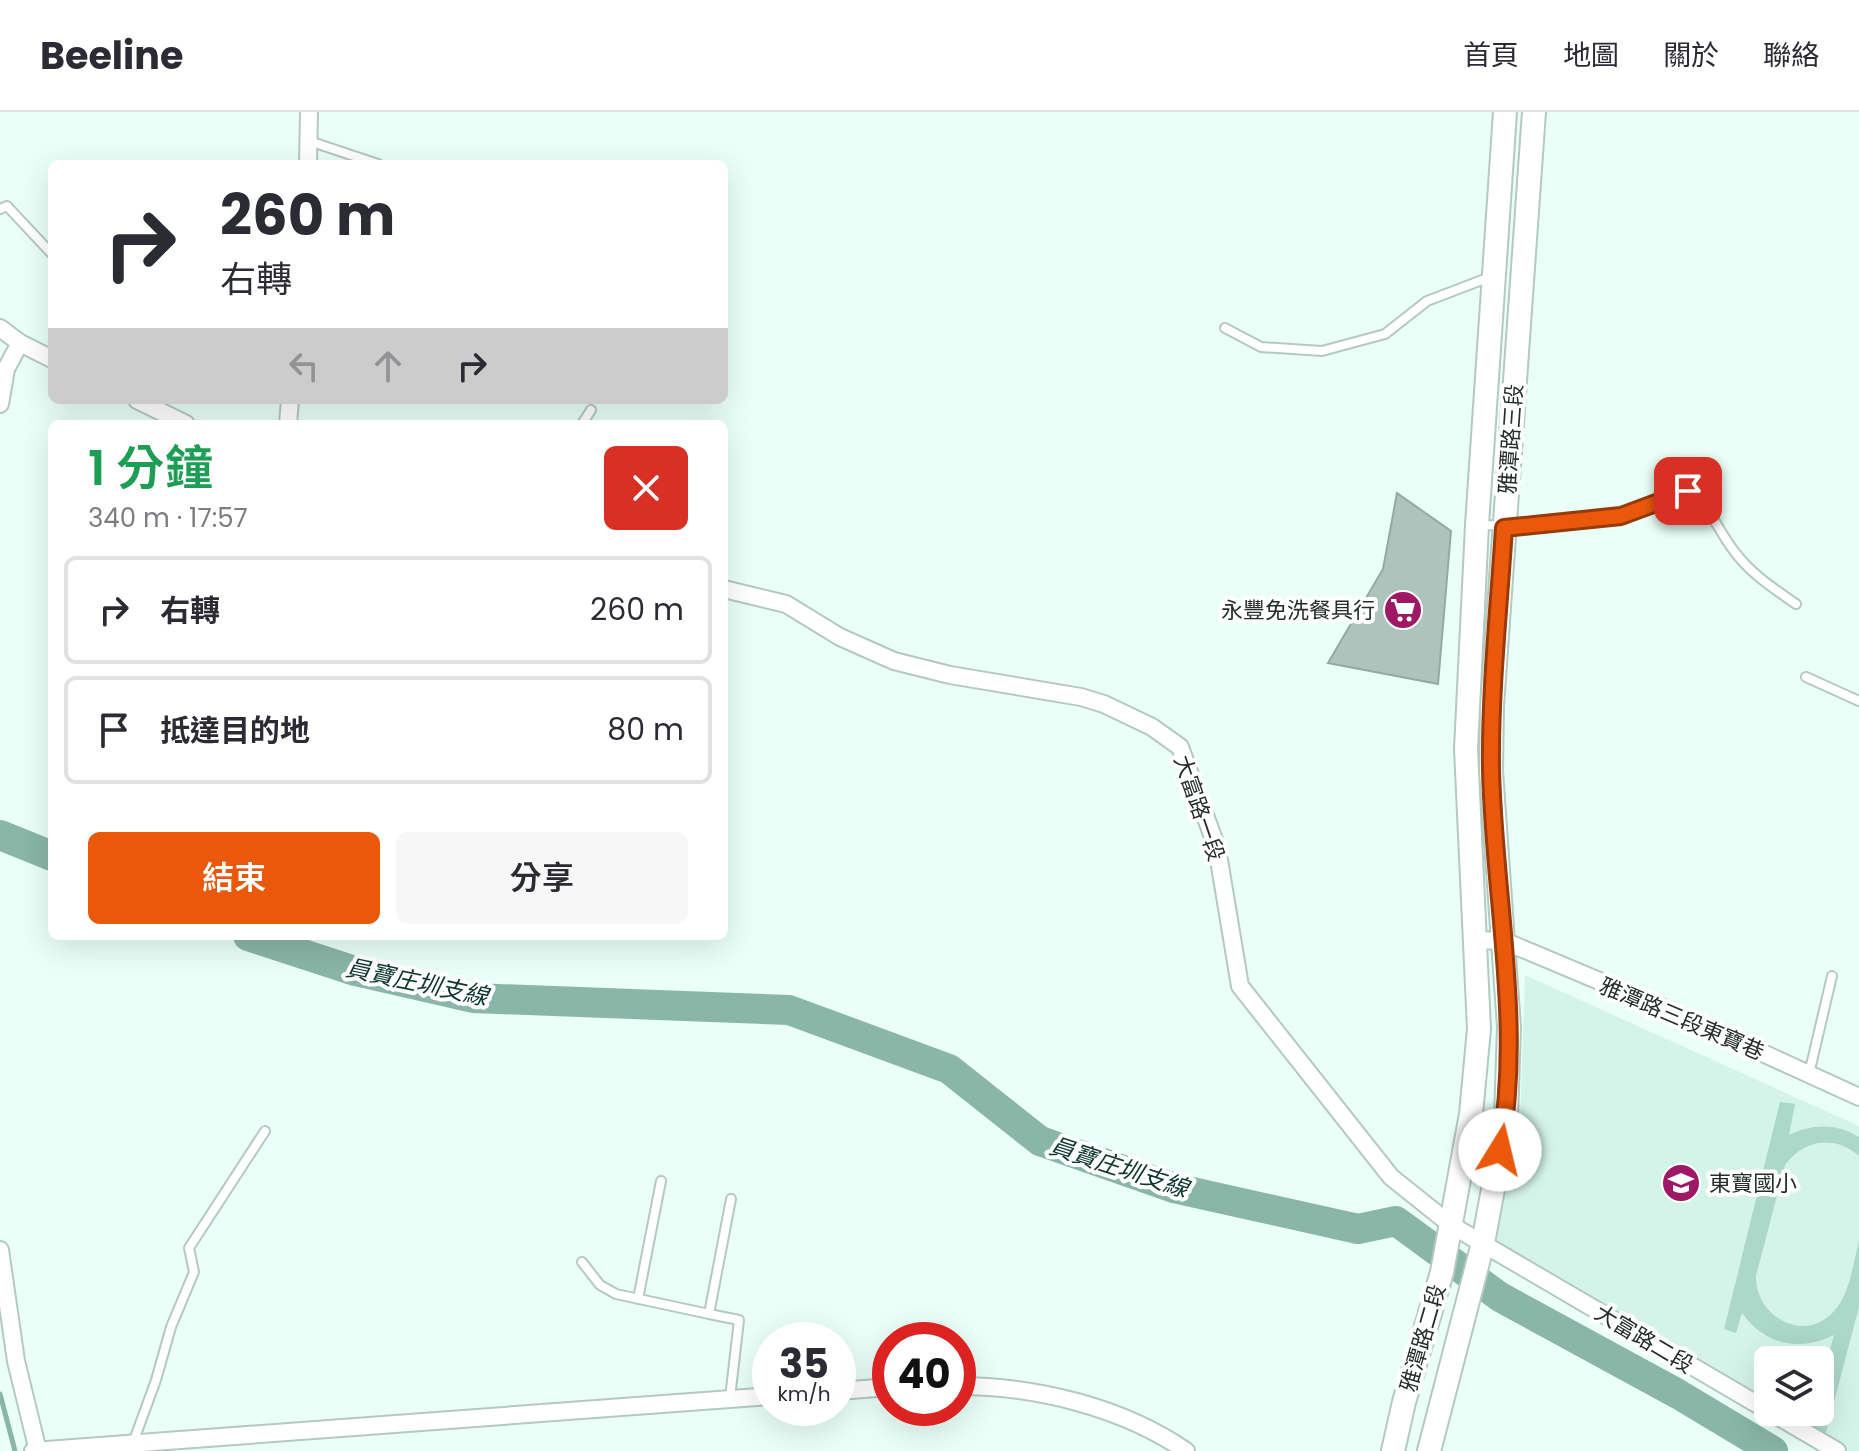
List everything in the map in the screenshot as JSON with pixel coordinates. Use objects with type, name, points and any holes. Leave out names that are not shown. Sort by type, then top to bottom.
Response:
[{"type":"street","points":[[308,160],[309,112]]},
{"type":"street","name":"雅潭路三段","points":[[1451,1225],[1471,1114],[1479,1029],[1466,749],[1477,525],[1505,112]]},
{"type":"street","name":"雅潭路三段","points":[[1483,1243],[1506,1119],[1509,1027],[1491,771],[1504,528],[1534,112]]},
{"type":"street","points":[[0,328],[20,343],[48,357]]},
{"type":"street","points":[[0,404],[6,369],[20,343]]},
{"type":"street","points":[[145,404],[178,420]]},
{"type":"street","name":"大富路一段","points":[[728,590],[786,604],[840,637],[894,661],[1104,704],[1152,727],[1180,747],[1217,848],[1240,986],[1391,1177],[1451,1225]]},
{"type":"street","points":[[1476,940],[1504,941]]},
{"type":"street","name":"雅潭路三段東寶巷","points":[[1504,941],[1859,1097]]},
{"type":"street","points":[[1471,1114],[1506,1119]]},
{"type":"street","name":"大富路二段","points":[[1451,1225],[1837,1451]]},
{"type":"street","name":"雅潭路二段","points":[[1393,1451],[1442,1272],[1451,1225]]},
{"type":"street","name":"雅潭路二段","points":[[1429,1451],[1483,1243]]},
{"type":"street","points":[[0,1250],[16,1361],[37,1451],[752,1397]]},
{"type":"street","points":[[976,1386],[1080,1402],[1161,1434],[1186,1451]]},
{"type":"lane","points":[[309,141],[366,160]]},
{"type":"lane","points":[[0,209],[7,206],[48,250]]},
{"type":"lane","points":[[1225,328],[1261,347],[1322,351],[1385,334],[1427,301],[1494,275]]},
{"type":"lane","points":[[585,420],[591,410]]},
{"type":"lane","points":[[1477,525],[1504,528],[1621,516],[1688,491],[1706,503],[1732,549],[1753,574],[1796,604]]},
{"type":"lane","points":[[1806,677],[1859,701]]},
{"type":"lane","points":[[1809,1074],[1832,976]]},
{"type":"lane","points":[[132,1443],[156,1380],[171,1327],[194,1272],[190,1246],[265,1131]]},
{"type":"lane","points":[[638,1299],[661,1181]]},
{"type":"lane","points":[[709,1314],[731,1199]]},
{"type":"lane","points":[[582,1262],[600,1285],[638,1299],[739,1320],[730,1399]]},
{"type":"shaded area","name":"東寶國小","points":[[1525,975],[1859,1126],[1859,1451],[1838,1451],[1797,1426],[1834,1426],[1834,1346],[1754,1346],[1754,1400],[1490,1240],[1520,1121]]},
{"type":"shaded area","points":[[1780,1102],[1795,1104],[1789,1135],[1806,1129],[1842,1129],[1859,1137],[1859,1156],[1840,1145],[1820,1143],[1801,1150],[1785,1165],[1756,1276],[1758,1290],[1772,1314],[1783,1321],[1809,1326],[1822,1321],[1839,1304],[1847,1287],[1859,1241],[1859,1307],[1834,1402],[1834,1346],[1831,1346],[1834,1335],[1808,1343],[1784,1342],[1761,1332],[1742,1313],[1736,1333],[1724,1329]]},
{"type":"shaded area","points":[[1809,1426],[1828,1426],[1825,1436]]},
{"type":"building","name":"永豐免洗餐具行","points":[[1397,493],[1451,531],[1438,684],[1328,663],[1383,569]]},
{"type":"waterway","name":"員寶庄圳支線","points":[[0,835],[48,854]]},
{"type":"waterway","name":"員寶庄圳支線","points":[[260,940],[355,971],[473,998],[789,1010],[949,1069],[1040,1141],[1174,1188],[1358,1229],[1396,1221],[1500,1297],[1678,1394],[1773,1451]]},
{"type":"waterway","points":[[0,1394],[15,1451]]},
{"type":"place","name":"永豐免洗餐具行","points":[[1403,610]]},
{"type":"place","name":"東寶國小","points":[[1681,1183]]},
{"type":"route","points":[[1500,1150],[1506,1119],[1509,1027],[1491,771],[1492,706],[1504,528],[1621,516],[1688,491]]}]
